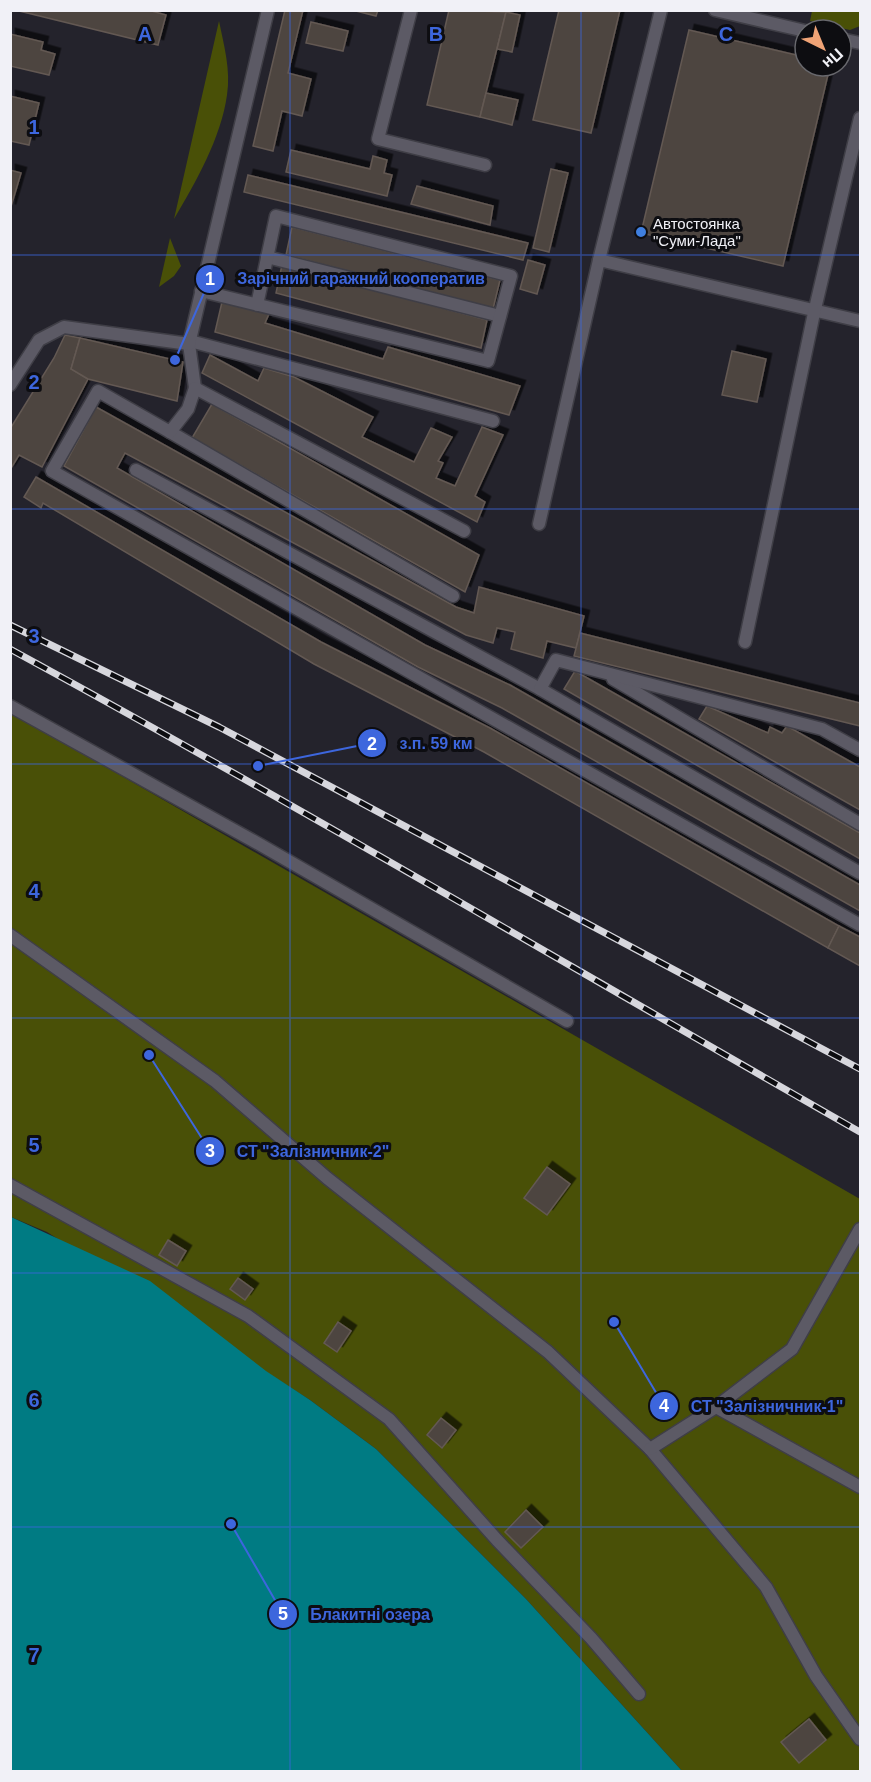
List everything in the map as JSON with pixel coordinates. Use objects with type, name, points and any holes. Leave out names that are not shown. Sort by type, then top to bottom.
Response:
[{"type":"lane","points":[[170,432],[188,409],[195,387],[189,342],[268,10]]},
{"type":"lane","points":[[411,10],[378,139],[485,165]]},
{"type":"lane","points":[[538,524],[660,10]]},
{"type":"lane","points":[[715,10],[793,28]]},
{"type":"lane","points":[[745,642],[814,313],[861,118]]},
{"type":"lane","points":[[201,291],[257,305],[488,361],[511,276],[276,216],[257,305]]},
{"type":"lane","points":[[267,256],[500,316]]},
{"type":"lane","points":[[599,260],[814,313],[861,321]]},
{"type":"lane","points":[[10,385],[39,340],[64,327],[189,342],[494,421]]},
{"type":"lane","points":[[195,387],[464,531]]},
{"type":"lane","points":[[453,596],[98,391],[52,471],[861,925]]},
{"type":"lane","points":[[136,470],[540,689],[861,873]]},
{"type":"lane","points":[[540,689],[556,660],[822,729],[861,750]]},
{"type":"lane","points":[[600,672],[861,824]]},
{"type":"lane","points":[[10,706],[259,844],[567,1021]]},
{"type":"lane","points":[[10,935],[215,1081],[327,1178],[548,1352],[650,1449],[766,1587],[816,1676],[861,1739]]},
{"type":"lane","points":[[10,1185],[248,1316],[389,1419],[497,1540],[591,1638],[639,1694]]},
{"type":"lane","points":[[650,1449],[716,1407],[792,1349],[861,1229]]},
{"type":"lane","points":[[716,1407],[861,1487]]},
{"type":"green space","points":[[812,11],[860,11],[860,26],[853,29],[853,18],[811,18]]},
{"type":"green space","points":[[219,21],[228,76],[224,111],[207,159],[174,219]]},
{"type":"green space","points":[[170,238],[181,266],[174,276],[159,287]]},
{"type":"green space","points":[[10,712],[860,1199],[860,1771],[682,1771],[526,1599],[376,1449],[310,1400],[47,1232],[11,1217]]},
{"type":"water","points":[[11,1217],[150,1281],[266,1371],[376,1449],[526,1599],[682,1771],[11,1771]]},
{"type":"building","points":[[15,10],[148,10],[166,15],[158,45]]},
{"type":"building","points":[[285,10],[303,10],[288,73],[311,79],[302,116],[282,111],[273,151],[253,146]]},
{"type":"building","points":[[352,10],[378,10],[376,16]]},
{"type":"building","points":[[449,10],[506,12],[480,117],[427,105]]},
{"type":"building","points":[[559,10],[620,10],[591,133],[533,120]]},
{"type":"building","points":[[506,12],[520,15],[512,52],[497,49]]},
{"type":"building","points":[[311,22],[348,31],[343,51],[306,43]]},
{"type":"building","points":[[689,30],[793,54],[793,78],[827,78],[783,266],[641,233]]},
{"type":"building","points":[[10,34],[43,42],[41,50],[55,54],[49,75],[10,66]]},
{"type":"building","points":[[486,93],[518,100],[512,125],[480,117]]},
{"type":"building","points":[[10,96],[39,103],[29,145],[10,141]]},
{"type":"building","points":[[291,150],[370,169],[373,156],[387,160],[384,173],[392,175],[387,196],[286,172]]},
{"type":"building","points":[[551,169],[568,173],[549,252],[533,248]]},
{"type":"building","points":[[10,170],[21,173],[10,210]]},
{"type":"building","points":[[248,175],[528,243],[523,260],[244,192]]},
{"type":"building","points":[[417,186],[493,206],[490,225],[411,204]]},
{"type":"building","points":[[292,227],[500,280],[493,309],[286,255]]},
{"type":"building","points":[[528,260],[545,265],[537,294],[520,289]]},
{"type":"building","points":[[282,265],[487,320],[481,348],[276,293]]},
{"type":"building","points":[[222,302],[269,314],[265,323],[383,359],[388,347],[520,386],[509,415],[215,332]]},
{"type":"building","points":[[65,335],[80,338],[71,369],[88,379],[42,467],[19,455],[10,470],[10,429],[54,358]]},
{"type":"building","points":[[80,338],[183,362],[177,401],[88,379],[71,369]]},
{"type":"building","points":[[732,351],[766,359],[757,402],[722,395]]},
{"type":"building","points":[[210,355],[258,381],[264,368],[294,377],[373,417],[362,437],[414,462],[431,428],[452,437],[438,461],[443,463],[436,478],[455,486],[482,427],[503,435],[475,496],[485,502],[477,522],[202,373]]},
{"type":"building","points":[[212,404],[479,555],[465,592],[192,438]]},
{"type":"building","points":[[96,407],[456,607],[474,613],[479,587],[584,616],[576,648],[547,641],[543,658],[511,649],[515,632],[497,628],[493,643],[466,635],[125,453],[117,468],[425,645],[510,685],[860,885],[860,911],[502,708],[418,667],[64,466]]},
{"type":"building","points":[[36,477],[321,642],[490,728],[839,926],[828,948],[484,752],[314,664],[43,503],[41,508],[24,497]]},
{"type":"building","points":[[580,633],[860,703],[860,726],[574,656]]},
{"type":"building","points":[[575,671],[860,833],[860,859],[564,689]]},
{"type":"building","points":[[707,706],[768,733],[770,727],[782,733],[787,726],[860,767],[860,810],[699,719]]},
{"type":"building","points":[[839,926],[860,937],[860,966],[828,948]]},
{"type":"building","points":[[547,1167],[570,1184],[547,1215],[524,1198]]},
{"type":"building","points":[[168,1240],[186,1251],[177,1266],[159,1255]]},
{"type":"building","points":[[238,1278],[253,1289],[245,1300],[230,1289]]},
{"type":"building","points":[[338,1322],[351,1331],[337,1352],[324,1343]]},
{"type":"building","points":[[441,1418],[456,1430],[442,1448],[427,1435]]},
{"type":"building","points":[[526,1510],[543,1527],[521,1548],[505,1532]]},
{"type":"building","points":[[809,1719],[826,1740],[799,1763],[781,1742]]},
{"type":"railway","points":[[10,625],[219,727],[860,1069]]},
{"type":"railway","points":[[10,649],[330,828],[860,1132]]},
{"type":"place","name":"Автостоянка \"Суми-Лада\"","points":[[641,232]]},
{"type":"place","name":"Зарічний гаражний кооператив","points":[[175,360]]},
{"type":"place","name":"з.п. 59 км","points":[[258,766]]},
{"type":"place","name":"СТ \"Залізничник-2\"","points":[[149,1055]]},
{"type":"place","name":"СТ \"Залізничник-1\"","points":[[614,1322]]},
{"type":"place","name":"Блакитні озера","points":[[231,1524]]}]
